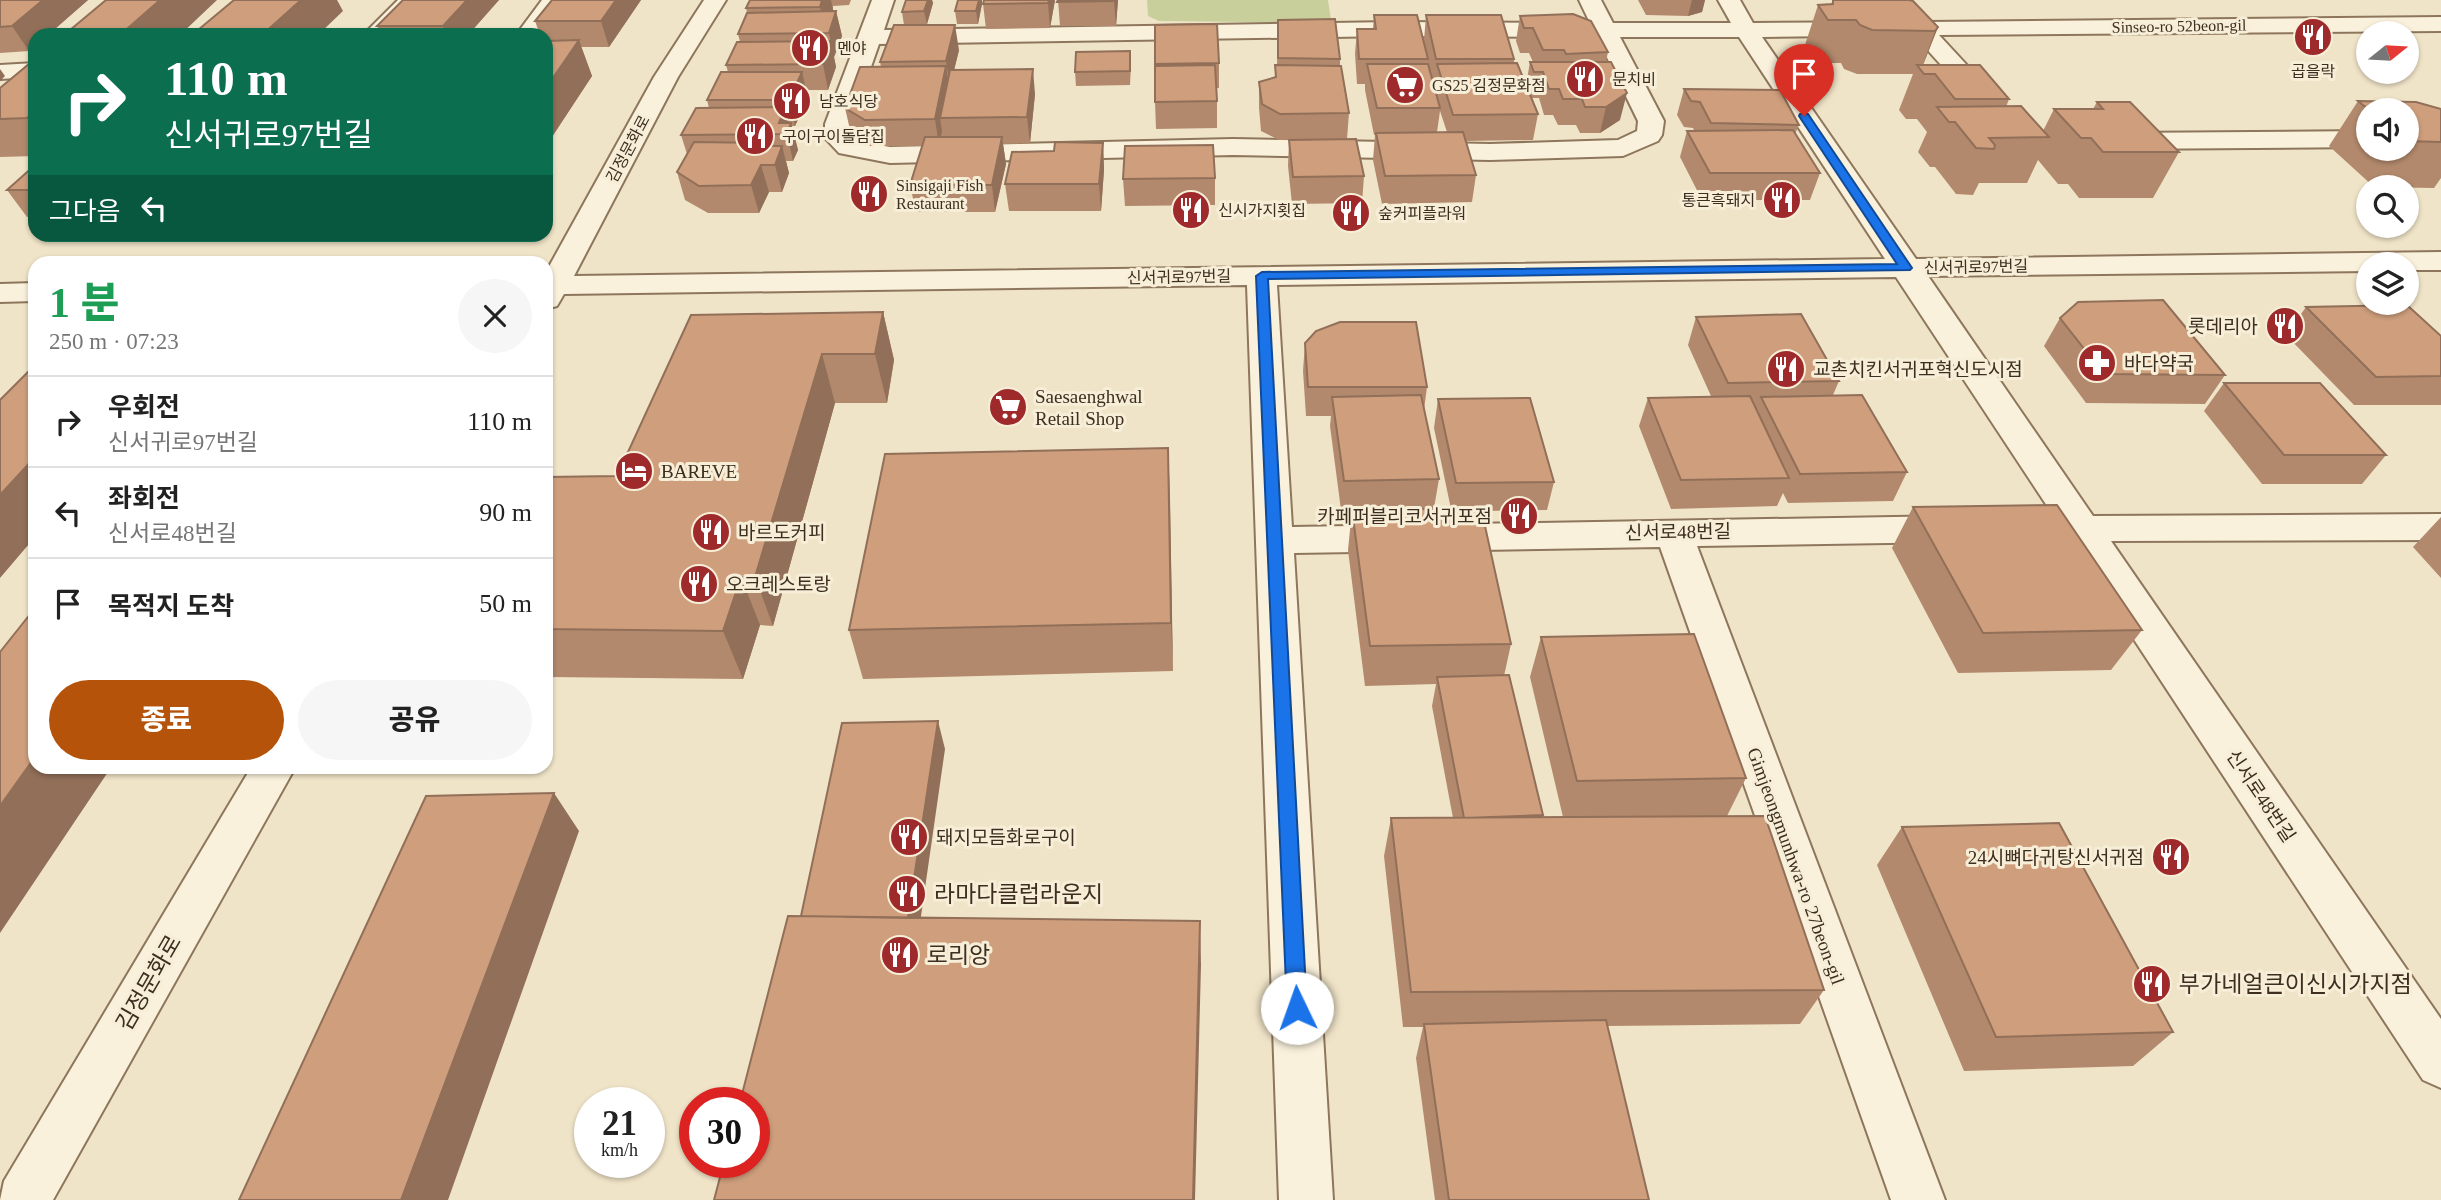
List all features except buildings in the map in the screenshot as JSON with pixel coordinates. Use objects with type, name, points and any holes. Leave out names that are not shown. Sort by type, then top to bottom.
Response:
[{"type":"street","points":[[382,28],[411,0]]},
{"type":"street","points":[[533,28],[553,0]]},
{"type":"street","name":"김정문화로","points":[[553,283],[666,77],[715,0]]},
{"type":"street","points":[[883,0],[838,124],[838,138],[848,147],[890,155],[1233,147],[1490,152],[1623,148],[1649,135],[1651,121],[1590,0]]},
{"type":"street","points":[[1894,0],[2006,121]]},
{"type":"street","name":"Sinseo-ro 52beon-gil","points":[[870,37],[1604,28],[1738,15],[1918,29],[2441,24]]},
{"type":"street","name":"신서로48번길","points":[[1738,15],[2441,1063]]},
{"type":"street","points":[[0,72],[28,81]]},
{"type":"street","points":[[2091,142],[2356,139]]},
{"type":"street","name":"신서귀로97번길","points":[[553,290],[1262,276],[2441,261]]},
{"type":"street","points":[[1262,276],[1307,1200]]},
{"type":"street","points":[[0,292],[28,292]]},
{"type":"street","points":[[2027,529],[2441,527]]},
{"type":"street","name":"신서로48번길","points":[[1274,540],[1987,529]]},
{"type":"street","name":"Gimjeongmunhwa-ro 27beon-gil","points":[[1674,532],[1918,1200]]},
{"type":"street","name":"김정문화로","points":[[23,1200],[270,774]]},
{"type":"green space","points":[[1147,0],[1328,0],[1331,20],[1325,23],[1159,21],[1148,16]]},
{"type":"place","name":"곱을락","points":[[2313,37]]},
{"type":"place","name":"멘야","points":[[810,48]]},
{"type":"place","name":"문치비","points":[[1585,79]]},
{"type":"place","name":"GS25 김정문화점","points":[[1405,85]]},
{"type":"place","name":"남호식당","points":[[792,101]]},
{"type":"place","name":"구이구이돌담집","points":[[755,136]]},
{"type":"place","name":"Sinsigaji Fish Restaurant","points":[[869,194]]},
{"type":"place","name":"통큰흑돼지","points":[[1782,200]]},
{"type":"place","name":"신시가지횟집","points":[[1191,210]]},
{"type":"place","name":"숲커피플라워","points":[[1351,213]]},
{"type":"place","name":"롯데리아","points":[[2285,326]]},
{"type":"place","name":"바다약국","points":[[2097,363]]},
{"type":"place","name":"교촌치킨서귀포혁신도시점","points":[[1786,369]]},
{"type":"place","name":"Saesaenghwal Retail Shop","points":[[1008,407]]},
{"type":"place","name":"BAREVE","points":[[634,471]]},
{"type":"place","name":"카페퍼블리코서귀포점","points":[[1519,516]]},
{"type":"place","name":"바르도커피","points":[[711,532]]},
{"type":"place","name":"오크레스토랑","points":[[699,584]]},
{"type":"place","name":"돼지모듬화로구이","points":[[909,837]]},
{"type":"place","name":"24시뼈다귀탕신서귀점","points":[[2171,857]]},
{"type":"place","name":"라마다클럽라운지","points":[[907,894]]},
{"type":"place","name":"로리앙","points":[[900,955]]},
{"type":"place","name":"부가네얼큰이신시가지점","points":[[2152,984]]},
{"type":"route","points":[[1297,1008],[1262,276],[1906,268],[1804,116]]}]
